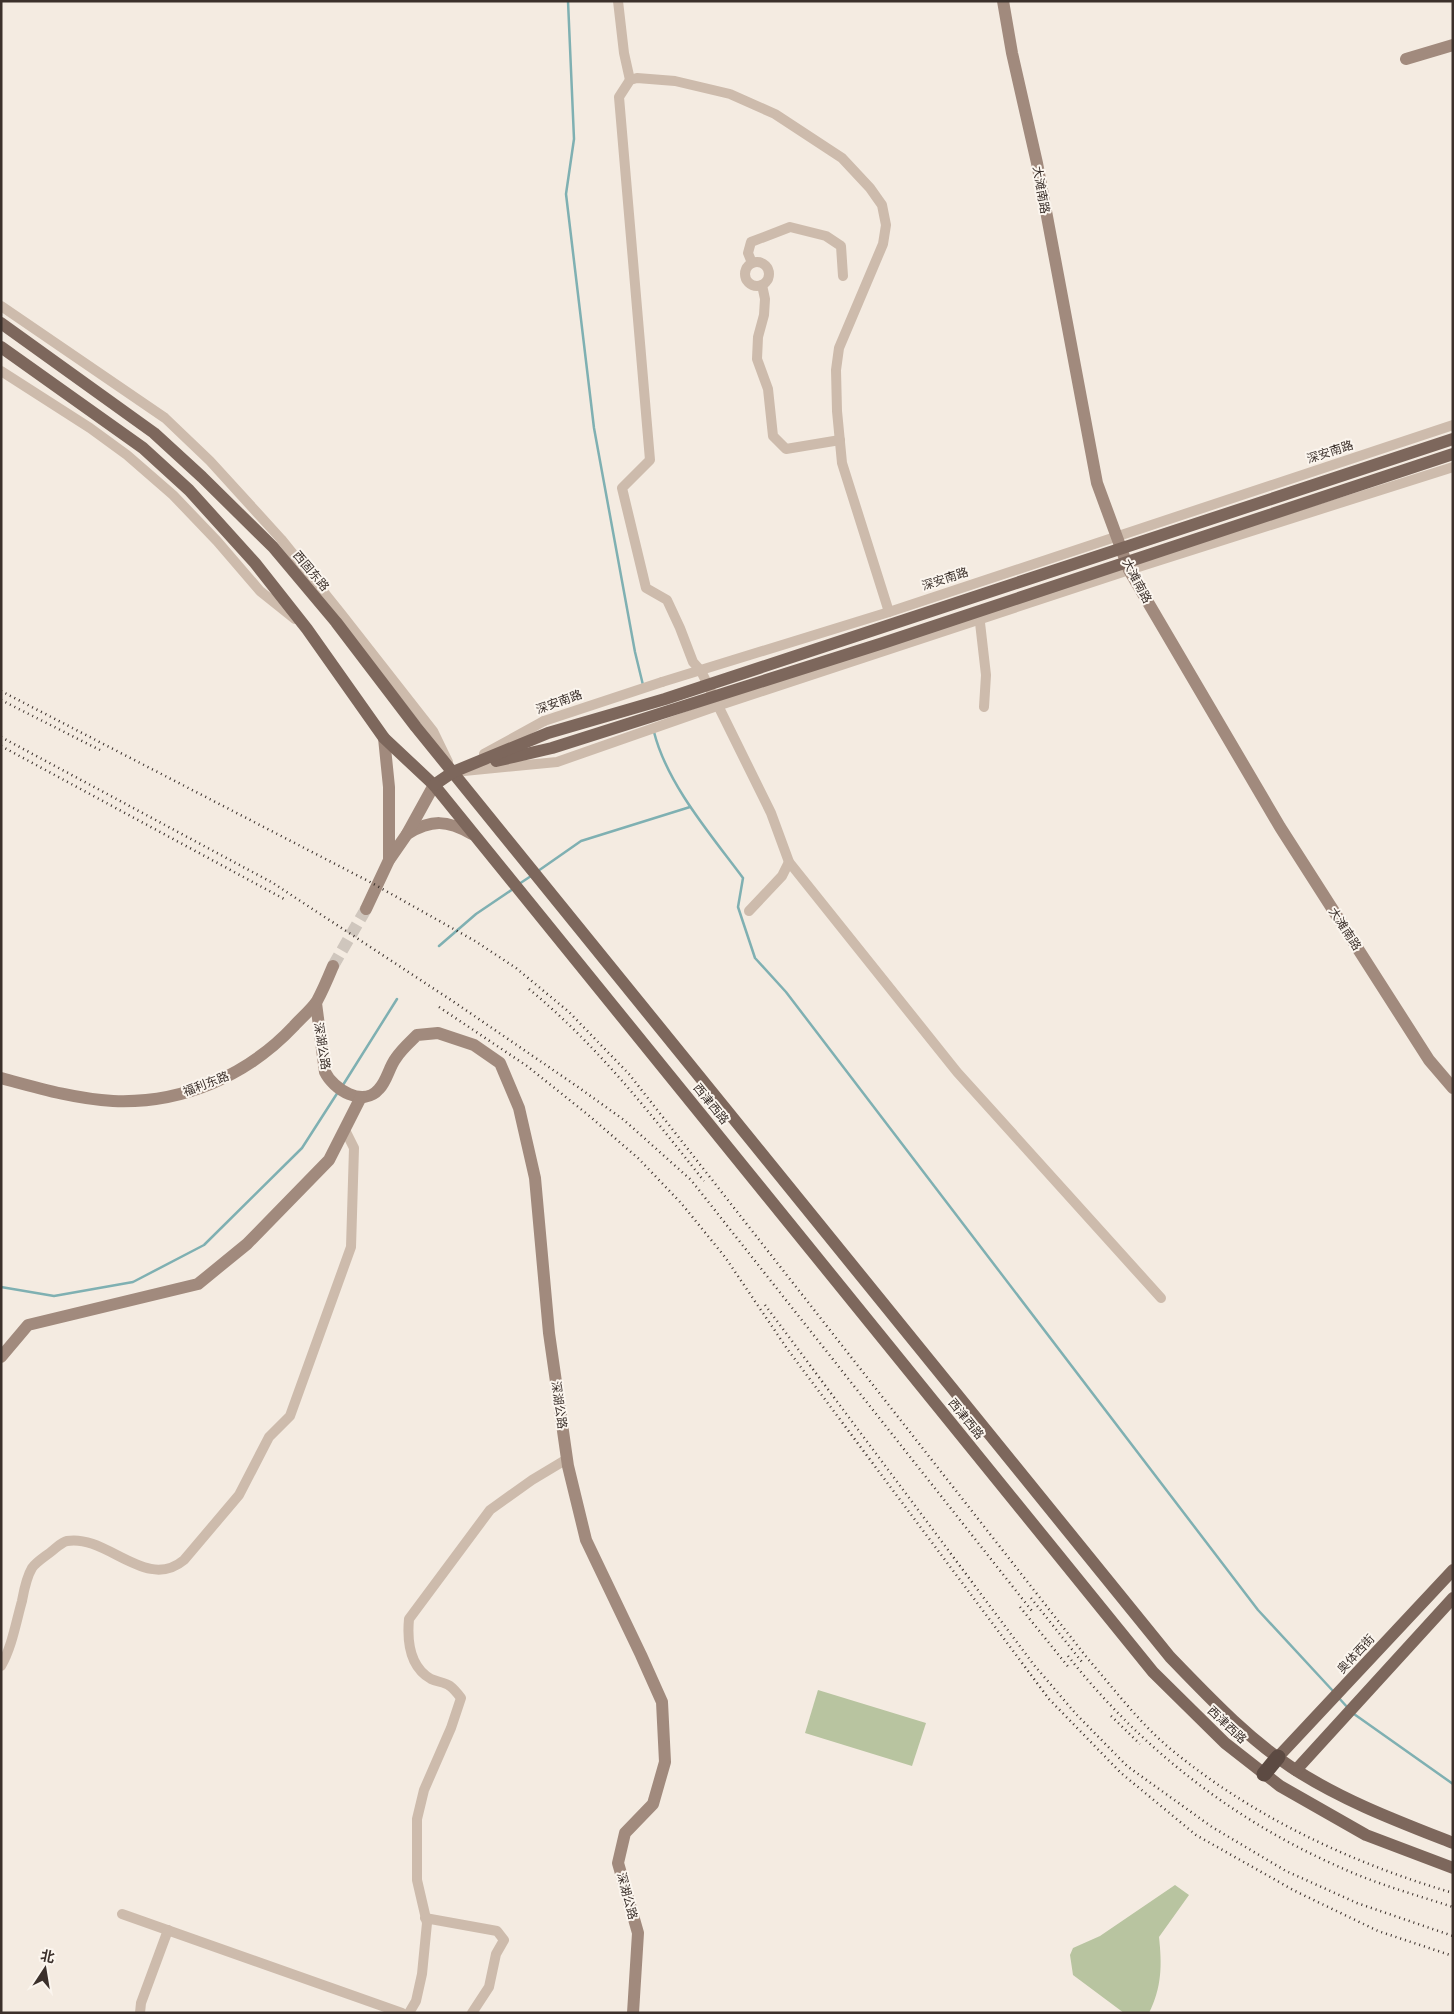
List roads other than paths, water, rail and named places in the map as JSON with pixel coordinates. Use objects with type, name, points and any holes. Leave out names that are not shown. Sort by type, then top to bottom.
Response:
[{"type":"highway","points":[[1264,1774],[1278,1757]]},
{"type":"main road","name":"大滩南路","points":[[1003,1],[1097,483],[1128,566],[1280,827],[1429,1060],[1453,1088]]},
{"type":"main road","points":[[1406,59],[1453,45]]},
{"type":"main road","name":"西固东路","points":[[1,323],[154,433],[273,547],[336,622],[416,726],[547,888]]},
{"type":"main road","points":[[1,347],[142,448],[189,490],[255,563],[308,629],[384,738],[434,785],[472,834]]},
{"type":"main road","name":"深安南路","points":[[453,772],[552,748],[669,711],[1119,543],[1453,439]]},
{"type":"main road","name":"深安南路","points":[[713,696],[979,615],[1128,566],[1453,454]]},
{"type":"main road","name":"深安南路","points":[[453,772],[548,733],[669,711]]},
{"type":"main road","points":[[384,738],[389,787],[389,860]]},
{"type":"main road","points":[[366,909],[389,860],[407,834],[434,785],[453,772]]},
{"type":"main road","points":[[407,834],[422,825],[440,822],[457,825],[472,834]]},
{"type":"main road","name":"西津西路","points":[[472,834],[1153,1672],[1224,1743],[1280,1786],[1366,1835],[1453,1868]]},
{"type":"main road","name":"西津西路","points":[[547,888],[1170,1657],[1238,1726],[1296,1770],[1376,1813],[1453,1843]]},
{"type":"main road","name":"福利东路","points":[[1,1078],[62,1094],[113,1101],[155,1099],[191,1092],[236,1072],[276,1045],[316,1003],[333,966]]},
{"type":"main road","name":"深湖公路","points":[[316,1003],[325,1072],[328,1080],[346,1094],[362,1097],[371,1096],[380,1089],[396,1058],[417,1035],[438,1033],[474,1045],[500,1063],[519,1108],[535,1178],[549,1334],[567,1459],[586,1540],[662,1702],[665,1762],[653,1804],[625,1833],[618,1863],[638,1933],[633,2013]]},
{"type":"main road","points":[[1,1357],[28,1325],[198,1284],[247,1244],[330,1160],[362,1097]]},
{"type":"main road","name":"奥体西街","points":[[1278,1757],[1453,1570]]},
{"type":"main road","points":[[1296,1770],[1453,1598]]},
{"type":"street","points":[[618,1],[624,53],[630,80]]},
{"type":"street","points":[[889,612],[842,463],[836,370],[839,348],[882,244],[886,226],[882,205],[870,188],[842,158],[775,114],[730,94],[675,81],[637,78],[630,80],[619,97],[650,460],[622,488],[646,588],[667,600],[694,662],[701,671],[771,813],[790,862],[957,1072],[1161,1298]]},
{"type":"street","points":[[752,263],[748,253],[752,242],[790,227],[826,236],[841,246],[842,276]]},
{"type":"street","points":[[752,263],[761,263],[768,269],[768,279],[762,285],[752,286],[746,279],[745,270],[752,263]]},
{"type":"street","points":[[762,285],[765,299],[764,315],[758,337],[757,359],[768,389],[774,436],[786,450],[840,440]]},
{"type":"street","points":[[1,306],[165,418],[210,461],[281,539],[433,731],[453,772]]},
{"type":"street","points":[[1,371],[90,428],[127,455],[173,495],[217,541],[260,591],[308,629]]},
{"type":"street","name":"深安南路","points":[[453,772],[544,721],[662,682],[1119,543],[1453,425]]},
{"type":"street","name":"深安南路","points":[[1128,566],[1453,467]]},
{"type":"street","points":[[979,615],[986,675],[984,707]]},
{"type":"street","name":"深安南路","points":[[453,772],[557,762],[669,711]]},
{"type":"street","points":[[749,911],[782,876],[790,862]]},
{"type":"street","points":[[1,1666],[6,1658],[14,1633],[26,1583],[32,1567],[65,1541],[79,1540],[98,1546],[153,1571],[175,1568],[184,1560],[238,1495],[269,1437],[290,1416],[351,1247],[354,1148],[345,1130]]},
{"type":"street","points":[[409,2013],[416,2001],[422,1974],[427,1923],[417,1880],[417,1819],[424,1790],[451,1728],[461,1698],[450,1686],[432,1679],[420,1671],[415,1662],[408,1637],[410,1619],[490,1510],[532,1480],[567,1459]]},
{"type":"street","points":[[122,1914],[402,2013]]},
{"type":"street","points":[[425,1918],[497,1931],[504,1940],[496,1954],[489,1987],[472,2013]]},
{"type":"street","points":[[140,2013],[141,2003],[168,1930]]},
{"type":"waterway","points":[[568,1],[574,139],[566,194],[594,428],[635,652],[643,685]]},
{"type":"waterway","points":[[654,732],[660,751],[679,790],[704,827],[743,878],[738,907],[755,958],[786,992],[1258,1610],[1333,1691]]},
{"type":"waterway","points":[[538,871],[581,841],[690,807]]},
{"type":"waterway","points":[[519,884],[531,876]]},
{"type":"waterway","points":[[439,946],[476,914],[513,889]]},
{"type":"waterway","points":[[343,1085],[397,999]]},
{"type":"waterway","points":[[1,1287],[54,1296],[133,1282],[204,1245],[302,1148],[338,1092]]},
{"type":"waterway","points":[[1338,1697],[1348,1708]]},
{"type":"waterway","points":[[1354,1714],[1453,1784]]},
{"type":"tunnel","points":[[333,966],[366,909]]},
{"type":"railway","points":[[1,691],[370,882],[475,941],[516,968],[569,1012],[629,1074],[1088,1659],[1161,1741],[1204,1775],[1237,1797],[1306,1836],[1378,1868],[1453,1893]]},
{"type":"railway","points":[[1,700],[100,750]]},
{"type":"railway","points":[[1,737],[273,883],[454,1002],[624,1120],[691,1180],[1032,1611]]},
{"type":"railway","points":[[1,746],[286,900]]},
{"type":"railway","points":[[529,989],[578,1033],[622,1080],[704,1181]]},
{"type":"railway","points":[[439,1007],[527,1066],[587,1114],[638,1158],[681,1203],[725,1257],[788,1350],[1049,1699],[1121,1773],[1196,1835],[1295,1891],[1378,1931],[1453,1956]]},
{"type":"railway","points":[[765,1305],[1034,1665],[1076,1714],[1127,1766],[1212,1827],[1286,1871],[1357,1903],[1453,1936]]},
{"type":"railway","points":[[1031,1598],[1082,1662]]},
{"type":"railway","points":[[1020,1607],[1070,1669]]},
{"type":"railway","points":[[1068,1656],[1125,1720],[1189,1777],[1223,1802],[1296,1846],[1335,1865],[1378,1883],[1453,1907]]},
{"type":"railway","points":[[1111,1716],[1140,1744]]}]
